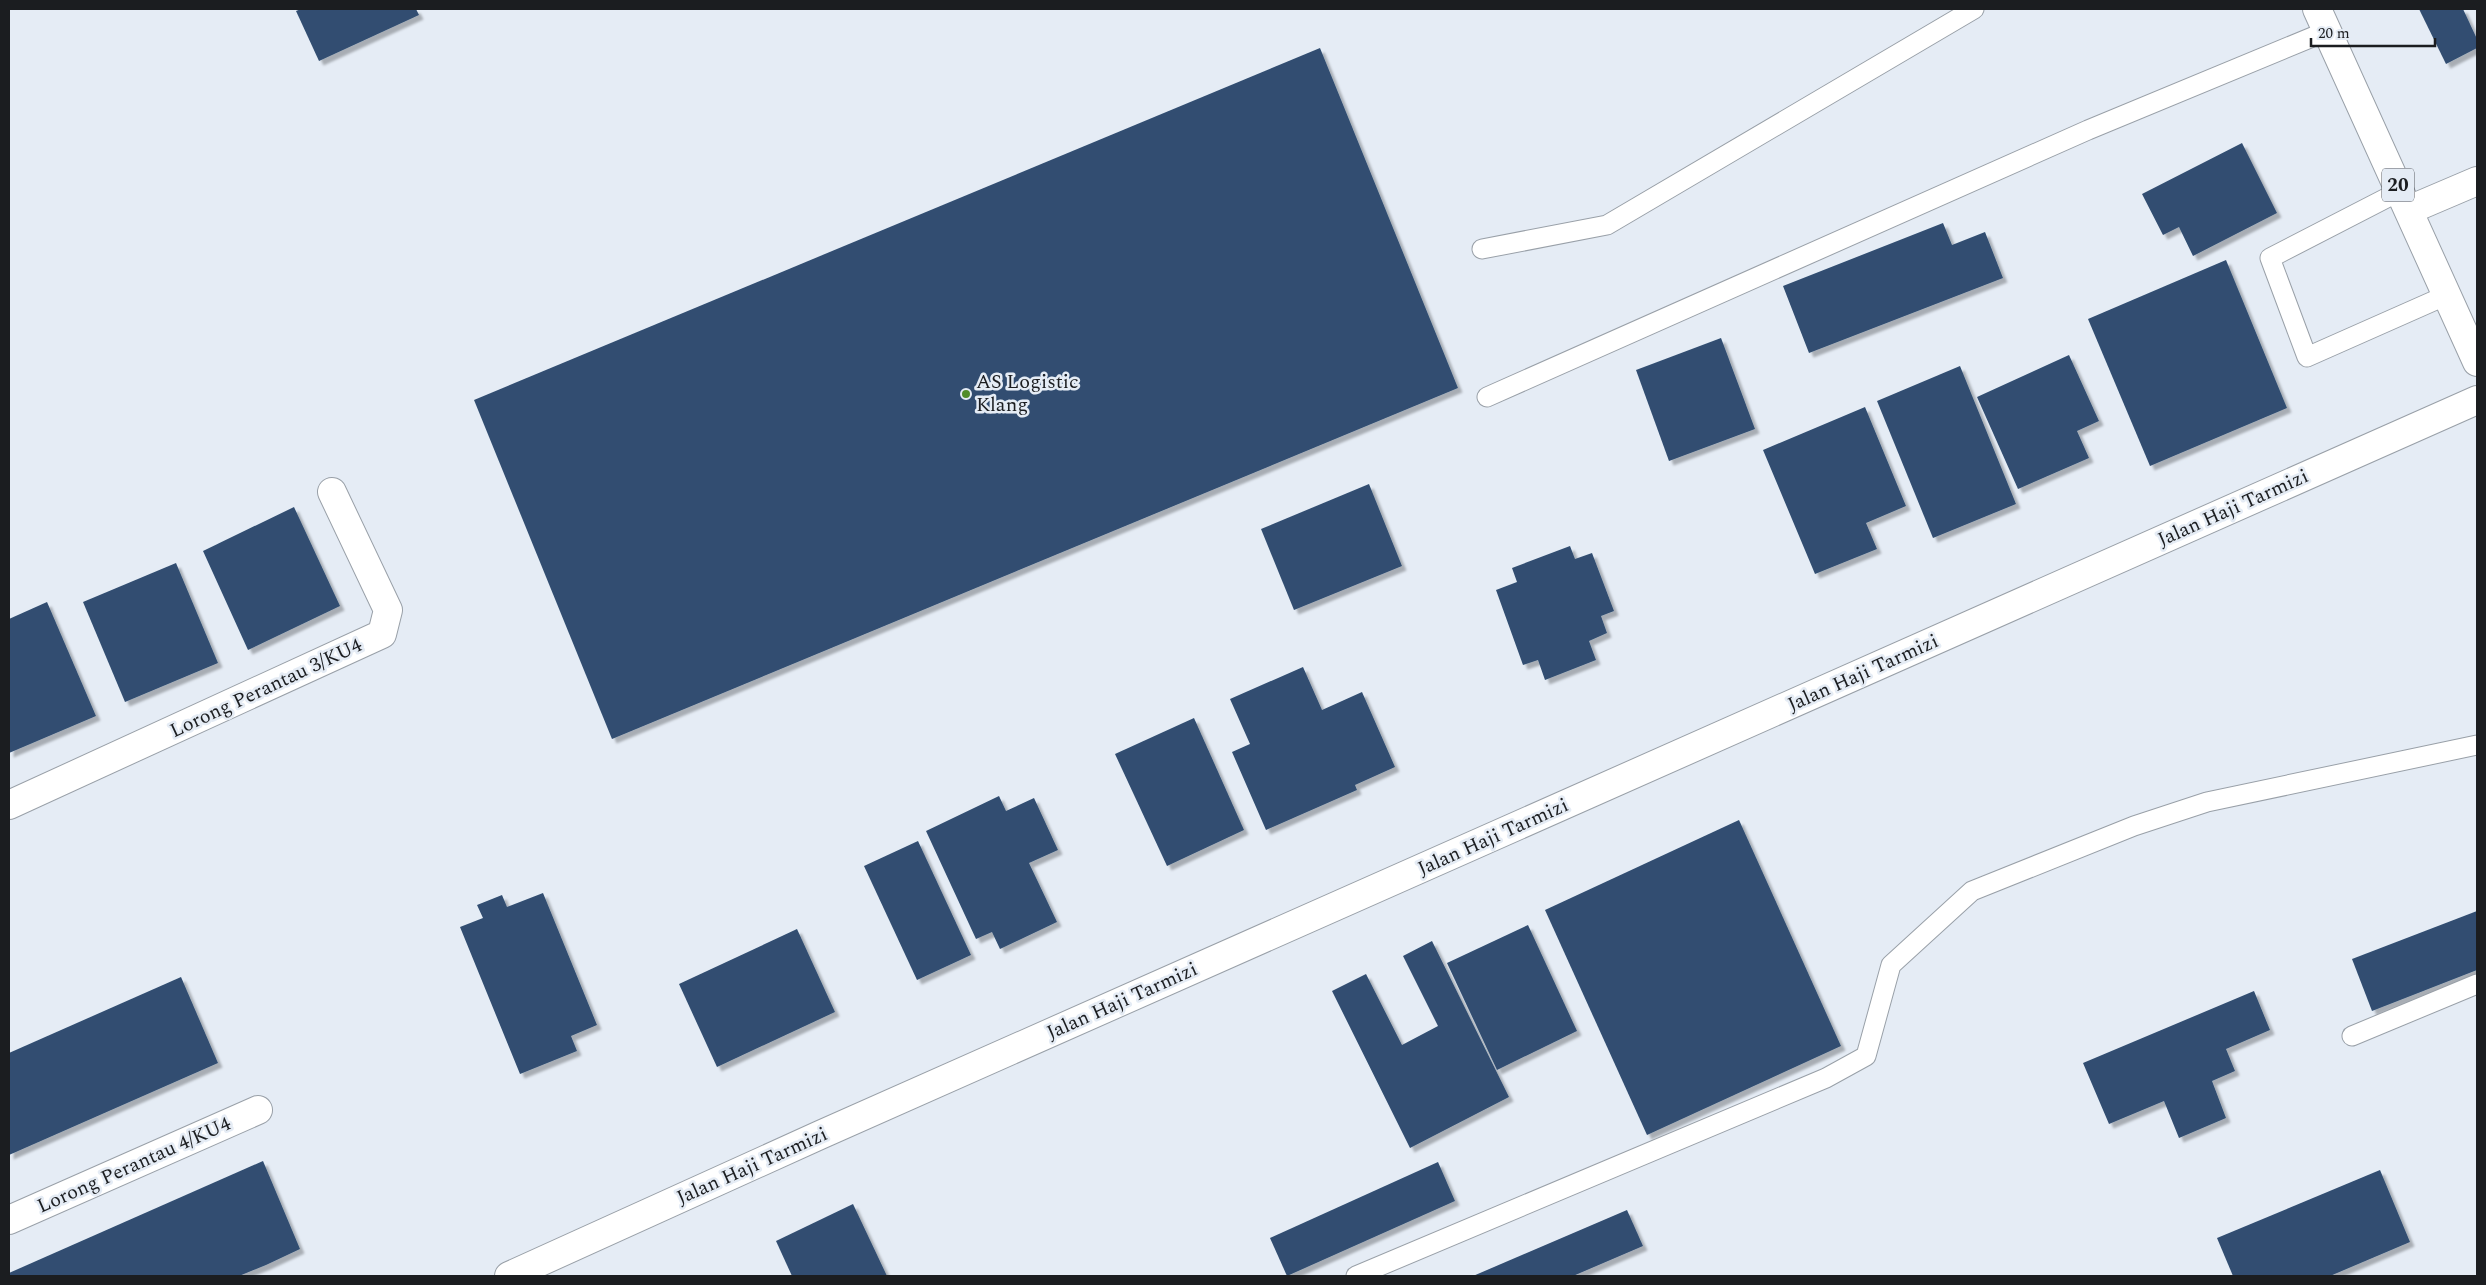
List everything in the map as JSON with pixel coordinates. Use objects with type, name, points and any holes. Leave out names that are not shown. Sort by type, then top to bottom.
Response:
[{"type":"main road","name":"20","points":[[2322,20],[2477,362]]},
{"type":"main road","points":[[2404,200],[2477,181]]},
{"type":"main road","name":"Jalan Haji Tarmizi","points":[[509,1276],[838,1127],[2477,400]]},
{"type":"main road","name":"Lorong Perantau 3/KU4","points":[[9,805],[382,634],[388,610],[332,492]]},
{"type":"main road","name":"Lorong Perantau 4/KU4","points":[[9,1220],[258,1110]]},
{"type":"lane","points":[[1482,249],[1607,225],[1974,9]]},
{"type":"lane","points":[[1487,397],[2088,130],[2322,20]]},
{"type":"lane","points":[[2404,200],[2270,258],[2307,357],[2447,295]]},
{"type":"lane","points":[[1356,1276],[1826,1078],[1866,1056],[1891,965],[1972,891],[2134,826],[2207,802],[2477,745]]},
{"type":"lane","points":[[2352,1036],[2477,984]]},
{"type":"building","points":[[301,9],[416,9],[419,15],[319,61],[296,11]]},
{"type":"building","points":[[2419,9],[2463,9],[2477,39],[2477,48],[2446,64]]},
{"type":"building","name":"AS Logistic Klang","points":[[1320,48],[1458,388],[612,739],[474,400]]},
{"type":"building","points":[[2242,143],[2277,213],[2193,256],[2179,227],[2163,235],[2142,194]]},
{"type":"building","points":[[1943,223],[1952,245],[1985,232],[2003,278],[1809,353],[1783,286]]},
{"type":"building","points":[[2226,260],[2287,408],[2150,466],[2088,319]]},
{"type":"building","points":[[1721,338],[1755,429],[1669,461],[1636,370]]},
{"type":"building","points":[[2069,355],[2099,421],[2077,431],[2089,458],[2018,489],[1977,397]]},
{"type":"building","points":[[1960,366],[2016,504],[1933,538],[1877,401]]},
{"type":"building","points":[[1865,407],[1906,506],[1866,523],[1877,549],[1815,574],[1763,450]]},
{"type":"building","points":[[1369,484],[1402,566],[1294,610],[1261,529]]},
{"type":"building","points":[[294,507],[340,606],[248,650],[203,551]]},
{"type":"building","points":[[1570,546],[1575,559],[1592,553],[1614,611],[1601,616],[1607,633],[1589,641],[1596,660],[1545,680],[1538,660],[1523,665],[1496,590],[1517,582],[1512,568]]},
{"type":"building","points":[[176,563],[218,663],[125,702],[83,602]]},
{"type":"building","points":[[47,602],[96,716],[9,753],[9,619]]},
{"type":"building","points":[[1303,667],[1322,710],[1362,692],[1395,767],[1355,785],[1357,790],[1266,830],[1232,752],[1250,744],[1230,699]]},
{"type":"building","points":[[1194,718],[1244,830],[1167,866],[1115,754]]},
{"type":"building","points":[[999,796],[1006,811],[1034,798],[1058,850],[1029,863],[1057,922],[1000,949],[992,932],[976,939],[926,831]]},
{"type":"building","points":[[1739,820],[1841,1046],[1647,1135],[1545,910]]},
{"type":"building","points":[[918,841],[971,955],[917,980],[864,866]]},
{"type":"building","points":[[543,893],[597,1025],[571,1036],[577,1051],[520,1074],[460,927],[483,918],[477,905],[502,895],[507,907]]},
{"type":"building","points":[[2477,911],[2477,970],[2372,1011],[2352,959]]},
{"type":"building","points":[[1528,925],[1577,1031],[1497,1070],[1447,963]]},
{"type":"building","points":[[797,929],[835,1012],[717,1067],[679,984]]},
{"type":"building","points":[[1432,941],[1509,1097],[1410,1148],[1332,991],[1366,974],[1402,1045],[1438,1026],[1403,956]]},
{"type":"building","points":[[181,977],[218,1063],[9,1155],[9,1053]]},
{"type":"building","points":[[2254,991],[2270,1030],[2226,1049],[2235,1071],[2212,1081],[2226,1118],[2179,1138],[2164,1101],[2109,1124],[2083,1063]]},
{"type":"building","points":[[263,1161],[300,1249],[266,1265],[239,1276],[9,1276],[9,1273]]},
{"type":"building","points":[[1438,1162],[1455,1201],[1287,1276],[1270,1238]]},
{"type":"building","points":[[2380,1170],[2410,1242],[2330,1276],[2233,1276],[2217,1238]]},
{"type":"building","points":[[853,1204],[887,1276],[792,1276],[776,1241]]},
{"type":"building","points":[[1627,1210],[1643,1246],[1573,1276],[1473,1276]]},
{"type":"place","name":"AS Logistic Klang","points":[[966,394]]}]
